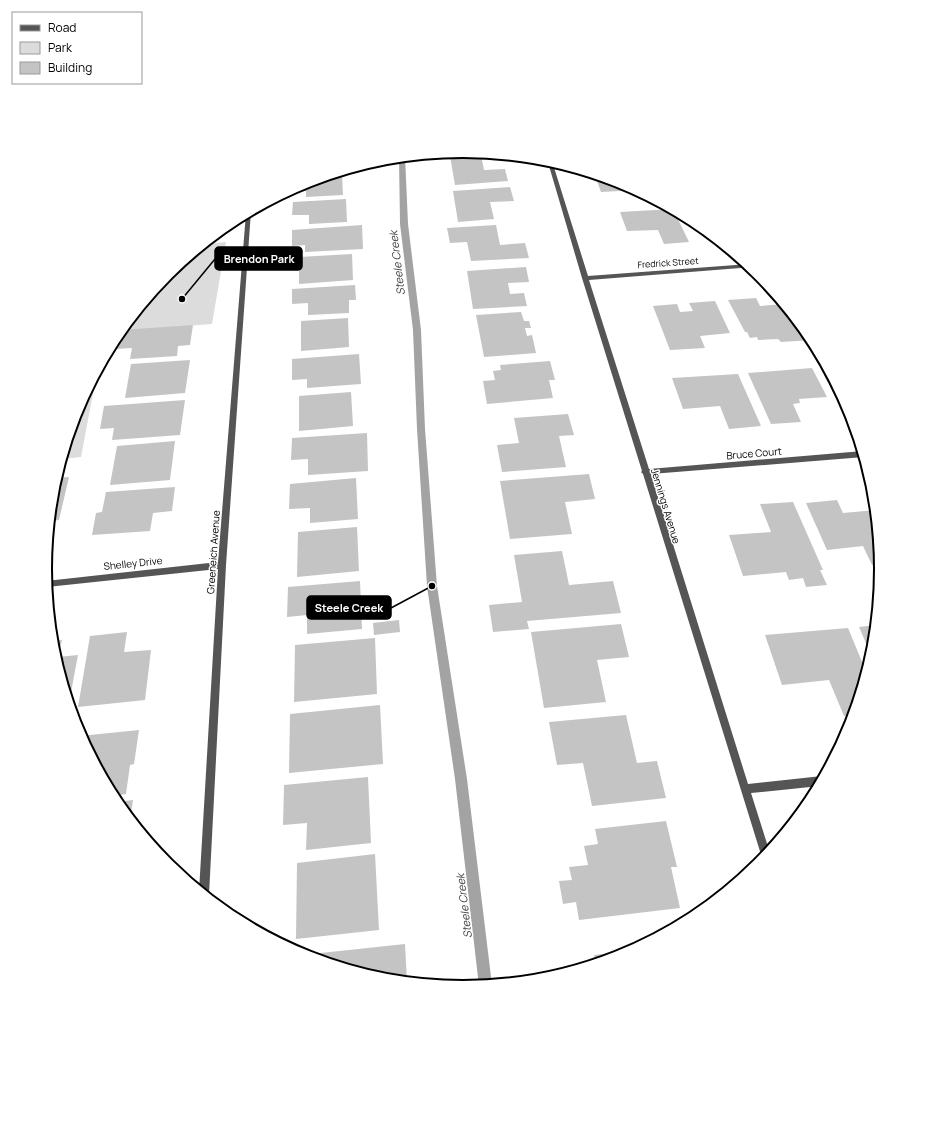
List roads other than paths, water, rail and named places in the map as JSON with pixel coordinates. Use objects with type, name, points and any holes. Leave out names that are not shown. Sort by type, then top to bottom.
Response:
[{"type":"street","name":"Jennings Avenue","points":[[551,167],[764,850]]},
{"type":"street","name":"Greeneich Avenue","points":[[204,888],[222,564],[248,219]]},
{"type":"street","name":"Fredrick Street","points":[[585,278],[742,267]]},
{"type":"street","name":"Bruce Court","points":[[645,472],[859,454]]},
{"type":"street","name":"Shelley Drive","points":[[53,583],[222,564]]},
{"type":"street","points":[[745,789],[816,782]]},
{"type":"waterway","name":"Steele Creek","points":[[402,162],[404,224],[417,330],[421,429],[432,586],[461,779],[484,980]]},
{"type":"place","name":"Brendon Park","points":[[182,299]]},
{"type":"place","name":"Steele Creek","points":[[432,586]]}]
